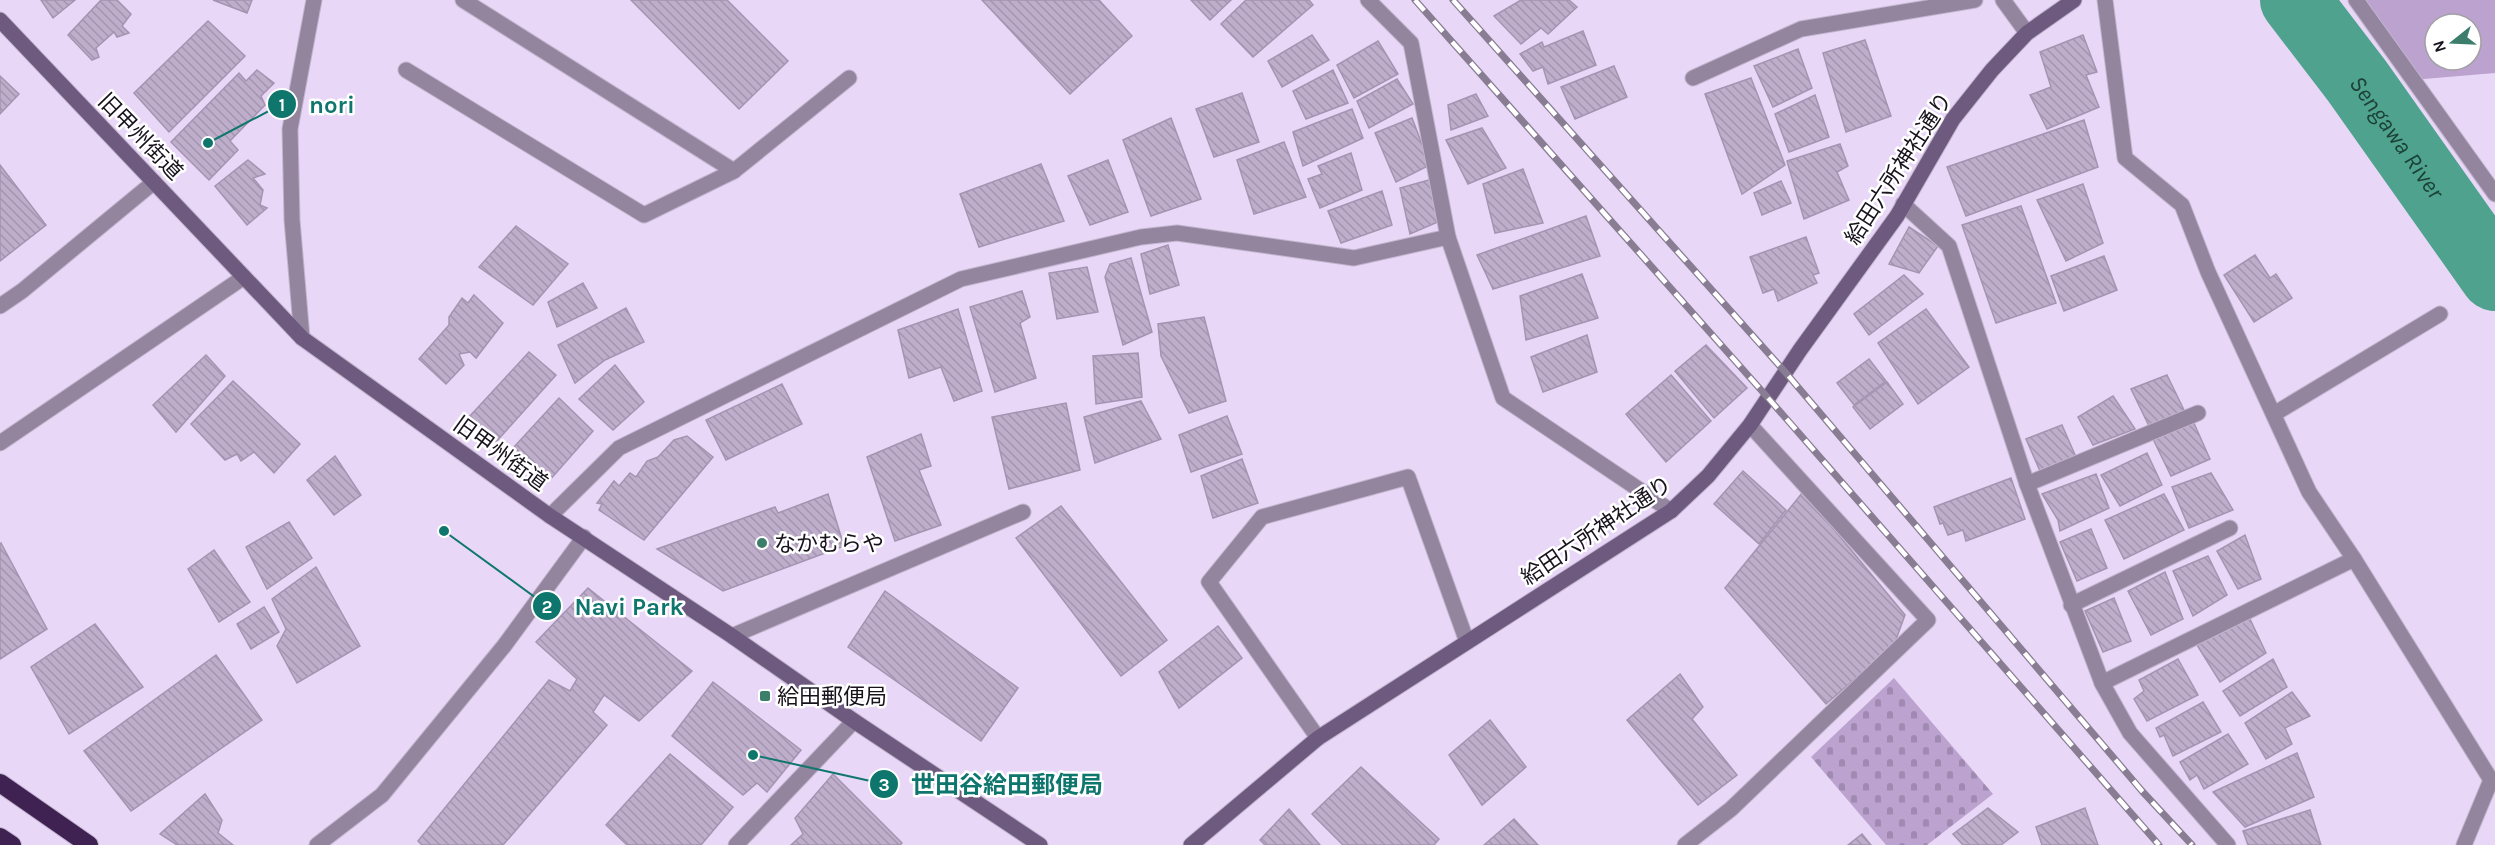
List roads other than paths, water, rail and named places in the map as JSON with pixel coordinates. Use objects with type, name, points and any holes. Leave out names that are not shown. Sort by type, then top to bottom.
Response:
[{"type":"highway","points":[[0,783],[89,845]]},
{"type":"highway","points":[[0,837],[12,845]]},
{"type":"street","points":[[302,339],[292,220],[290,129],[314,0]]},
{"type":"street","points":[[463,0],[734,171]]},
{"type":"street","points":[[1368,0],[1411,43],[1448,237],[1503,398],[1671,511]]},
{"type":"street","points":[[1693,78],[1802,29],[1975,0]]},
{"type":"street","points":[[2003,0],[2027,33]]},
{"type":"street","name":"給田六所神社通り","points":[[1191,845],[1318,738],[1671,511],[1708,476],[1750,425],[1903,204],[1953,119],[1992,70],[2027,33],[2074,0]]},
{"type":"street","points":[[2105,0],[2125,158],[2182,205],[2208,272],[2309,492],[2354,559],[2490,780],[2464,845]]},
{"type":"street","points":[[2355,0],[2495,194]]},
{"type":"street","name":"旧甲州街道","points":[[0,20],[302,339],[550,516],[732,636],[854,721],[1040,845]]},
{"type":"street","points":[[406,70],[644,215],[734,171],[849,78]]},
{"type":"street","points":[[0,306],[22,291],[154,182]]},
{"type":"street","points":[[1903,204],[1949,246],[2027,484],[2102,683],[2130,733],[2228,845]]},
{"type":"street","points":[[550,516],[619,448],[961,279],[1141,237],[1177,233],[1354,258],[1448,237]]},
{"type":"street","points":[[0,443],[244,277]]},
{"type":"street","points":[[2274,414],[2440,314]]},
{"type":"street","points":[[2027,484],[2198,413]]},
{"type":"street","points":[[1685,845],[1731,809],[1928,620],[1750,425]]},
{"type":"street","points":[[1318,738],[1209,582],[1262,517],[1408,477],[1467,642]]},
{"type":"street","points":[[732,636],[1023,512]]},
{"type":"street","points":[[2071,604],[2230,528]]},
{"type":"street","points":[[317,845],[382,795],[504,646],[584,537]]},
{"type":"street","points":[[2102,683],[2354,559]]},
{"type":"street","points":[[736,845],[854,721]]},
{"type":"waterway","name":"Sengawa River","points":[[2295,0],[2357,81],[2495,276]]},
{"type":"railway","points":[[1415,0],[1769,399],[2159,845]]},
{"type":"railway","points":[[1453,0],[1786,373],[2142,791],[2192,845]]},
{"type":"place","name":"nori","points":[[208,143]]},
{"type":"place","name":"Navi Park","points":[[444,531]]},
{"type":"place","name":"なかむらや","points":[[762,543]]},
{"type":"place","name":"給田郵便局","points":[[765,696]]},
{"type":"place","name":"世田谷給田郵便局","points":[[753,755]]}]
